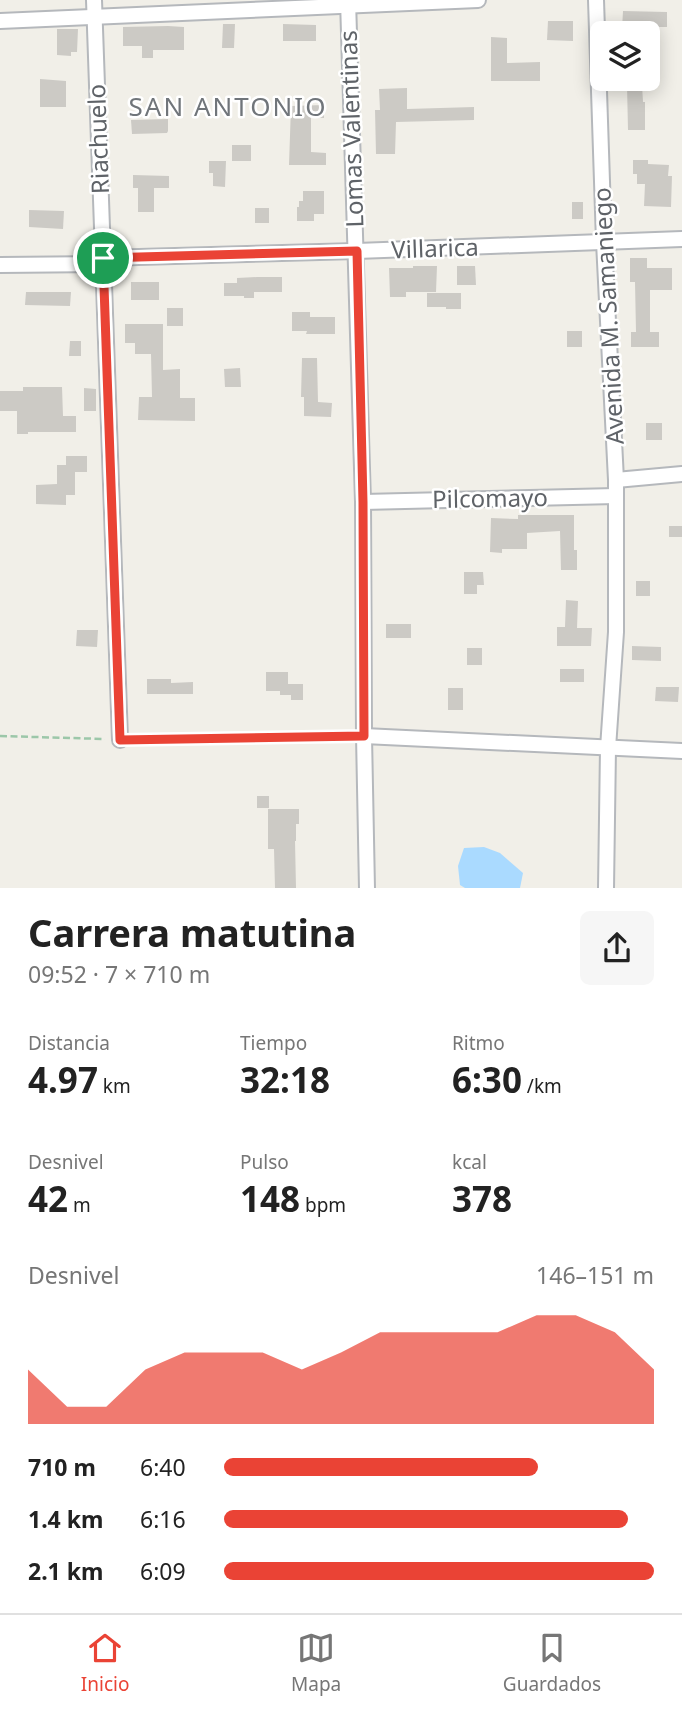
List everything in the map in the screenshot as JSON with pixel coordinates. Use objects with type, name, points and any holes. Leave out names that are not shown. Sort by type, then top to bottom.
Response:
[{"type":"street","name":"Riachuelo","points":[[94,0],[120,740]]},
{"type":"street","points":[[0,21],[348,3],[478,0]]},
{"type":"street","name":"Avenida M. Samaniego","points":[[596,0],[604,243],[616,481],[616,632],[608,748],[606,888]]},
{"type":"street","name":"Lomas Valentinas","points":[[348,3],[363,502],[367,888]]},
{"type":"street","name":"Villarica","points":[[0,265],[682,239]]},
{"type":"street","points":[[616,481],[682,474]]},
{"type":"street","name":"Pilcomayo","points":[[363,502],[616,496]]},
{"type":"street","points":[[364,736],[682,751]]},
{"type":"path","points":[[0,736],[120,740],[364,736]]},
{"type":"water","points":[[484,847],[500,853],[523,873],[520,888],[465,888],[460,885],[458,866],[464,848]]},
{"type":"building","points":[[623,11],[667,12],[667,27],[660,27],[660,21],[622,21]]},
{"type":"building","points":[[548,21],[573,21],[573,41],[547,40]]},
{"type":"building","points":[[223,24],[235,24],[234,48],[222,48]]},
{"type":"building","points":[[283,24],[316,25],[316,41],[283,41]]},
{"type":"building","points":[[123,27],[184,27],[184,50],[153,50],[153,58],[142,58],[142,46],[123,46]]},
{"type":"building","points":[[57,29],[78,29],[77,52],[71,52],[71,56],[57,55]]},
{"type":"building","points":[[491,37],[507,38],[507,63],[540,62],[540,81],[491,81]]},
{"type":"building","points":[[40,79],[66,81],[66,107],[40,107]]},
{"type":"building","points":[[407,88],[407,109],[474,107],[474,120],[396,122],[395,154],[376,154],[375,110],[380,110],[379,89]]},
{"type":"building","points":[[627,91],[642,91],[645,130],[628,130]]},
{"type":"building","points":[[324,105],[324,118],[311,118],[311,152],[326,153],[326,165],[289,165],[291,106]]},
{"type":"building","points":[[168,119],[167,133],[132,134],[131,120]]},
{"type":"building","points":[[232,145],[251,145],[251,161],[232,161]]},
{"type":"building","points":[[633,160],[669,165],[668,176],[672,176],[671,207],[644,206],[645,184],[637,184],[637,174],[633,174]]},
{"type":"building","points":[[209,161],[226,161],[225,187],[213,186]]},
{"type":"building","points":[[133,175],[169,176],[169,188],[154,188],[154,212],[138,212],[138,188],[133,188]]},
{"type":"building","points":[[303,191],[324,191],[324,214],[314,214],[314,221],[297,221],[297,207],[299,201],[303,201]]},
{"type":"building","points":[[572,202],[583,202],[583,219],[572,219]]},
{"type":"building","points":[[255,208],[269,208],[269,223],[255,223]]},
{"type":"building","points":[[29,210],[64,211],[63,229],[29,227]]},
{"type":"building","points":[[630,258],[647,258],[647,268],[672,268],[672,290],[650,290],[650,332],[659,332],[659,347],[631,347],[631,332],[636,332],[635,282],[630,282]]},
{"type":"building","points":[[437,266],[436,292],[406,292],[406,297],[390,297],[389,268]]},
{"type":"building","points":[[457,266],[475,266],[476,285],[457,285]]},
{"type":"building","points":[[282,277],[282,292],[254,292],[254,298],[224,296],[224,283],[237,283],[237,278]]},
{"type":"building","points":[[131,282],[159,282],[159,300],[131,300]]},
{"type":"building","points":[[26,292],[71,292],[70,306],[25,305]]},
{"type":"building","points":[[427,293],[461,293],[461,309],[427,307]]},
{"type":"building","points":[[167,308],[183,308],[183,326],[167,326]]},
{"type":"building","points":[[292,312],[310,312],[310,317],[335,317],[335,334],[292,331]]},
{"type":"building","points":[[125,324],[163,324],[163,370],[180,369],[180,398],[195,398],[195,421],[138,420],[139,397],[152,397],[151,354],[135,354],[135,343],[125,343]]},
{"type":"building","points":[[567,331],[582,331],[582,347],[567,347]]},
{"type":"building","points":[[70,341],[81,341],[81,356],[69,356]]},
{"type":"building","points":[[302,358],[317,358],[318,402],[332,403],[331,417],[304,416],[304,397],[301,397]]},
{"type":"building","points":[[240,368],[241,387],[225,387],[224,369]]},
{"type":"building","points":[[23,387],[62,387],[63,416],[76,416],[76,432],[17,434],[17,411],[0,411],[0,391],[23,391]]},
{"type":"building","points":[[84,388],[96,389],[96,411],[84,411]]},
{"type":"building","points":[[646,423],[662,423],[662,440],[646,440]]},
{"type":"building","points":[[66,456],[87,456],[87,472],[75,472],[75,495],[66,495],[66,505],[36,504],[36,485],[57,484],[57,465],[66,465]]},
{"type":"building","points":[[518,515],[574,515],[577,570],[561,570],[560,531],[527,533],[527,549],[490,552],[491,518],[518,519]]},
{"type":"building","points":[[669,526],[682,526],[682,537],[669,537]]},
{"type":"building","points":[[464,572],[483,572],[484,585],[477,585],[477,594],[464,594]]},
{"type":"building","points":[[636,581],[650,581],[650,596],[636,596]]},
{"type":"building","points":[[566,600],[578,601],[577,628],[592,628],[591,646],[557,646],[557,627],[565,627]]},
{"type":"building","points":[[386,624],[411,624],[411,638],[386,638]]},
{"type":"building","points":[[77,630],[98,630],[97,647],[76,646]]},
{"type":"building","points":[[632,646],[661,647],[661,661],[632,660]]},
{"type":"building","points":[[467,648],[482,648],[482,665],[467,665]]},
{"type":"building","points":[[560,669],[584,669],[584,682],[560,682]]},
{"type":"building","points":[[266,672],[288,672],[288,684],[303,684],[303,700],[291,700],[291,695],[280,695],[280,691],[266,691]]},
{"type":"building","points":[[147,679],[171,679],[171,683],[193,682],[193,694],[147,694]]},
{"type":"building","points":[[656,687],[679,687],[678,702],[655,701]]},
{"type":"building","points":[[448,688],[463,688],[463,710],[448,710]]},
{"type":"building","points":[[257,796],[269,796],[269,808],[257,808]]},
{"type":"building","points":[[268,809],[299,809],[295,841],[296,888],[275,888],[274,849],[268,849]]},
{"type":"district","name":"SAN ANTONIO","points":[[228,107]]},
{"type":"route","points":[[357,251],[363,502],[364,736],[120,740],[103,258],[357,251]]}]
